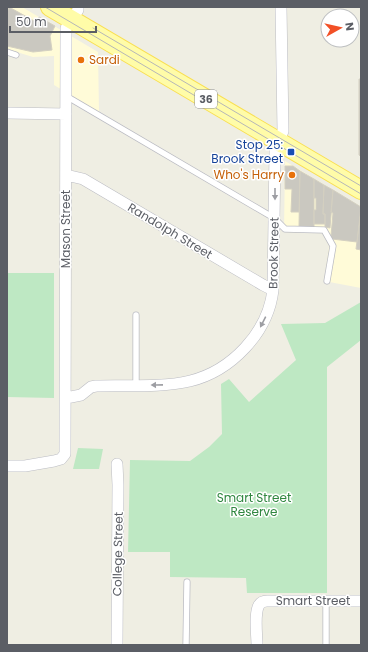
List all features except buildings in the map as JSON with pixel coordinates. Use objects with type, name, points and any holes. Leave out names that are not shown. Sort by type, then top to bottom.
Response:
[{"type":"main road","name":"36","points":[[50,7],[75,13],[279,142],[361,190]]},
{"type":"street","name":"Brook Street","points":[[66,398],[82,395],[91,387],[96,386],[165,385],[189,382],[214,372],[226,364],[236,357],[254,338],[266,315],[273,290],[275,152],[283,131],[281,7]]},
{"type":"street","name":"Mason Street","points":[[7,466],[25,466],[59,460],[64,454],[66,398],[66,28],[75,13]]},
{"type":"street","points":[[7,113],[66,114]]},
{"type":"street","name":"Randolph Street","points":[[66,175],[83,179],[262,285],[273,290]]},
{"type":"street","name":"College Street","points":[[117,464],[117,645]]},
{"type":"street","name":"Smart Street","points":[[257,645],[257,611],[262,602],[361,601]]},
{"type":"lane","points":[[7,52],[16,54]]},
{"type":"lane","points":[[66,96],[274,218],[285,229],[324,230],[333,246],[327,281]]},
{"type":"lane","points":[[136,315],[136,385]]},
{"type":"lane","points":[[186,645],[187,582]]},
{"type":"lane","points":[[326,601],[326,645]]},
{"type":"shaded area","points":[[7,7],[22,7],[98,52],[99,112],[54,85],[54,56],[33,57],[7,49]]},
{"type":"shaded area","points":[[285,161],[361,207],[361,288],[324,281],[329,246],[322,233],[284,232]]},
{"type":"green space","points":[[7,273],[54,273],[54,398],[7,397]]},
{"type":"green space","name":"Smart Street Reserve","points":[[361,302],[361,340],[327,367],[327,593],[247,593],[246,578],[170,577],[170,552],[128,552],[130,460],[190,461],[209,447],[222,434],[221,384],[229,379],[249,402],[296,360],[281,324],[325,323]]},
{"type":"green space","points":[[78,448],[103,449],[99,469],[73,469]]},
{"type":"tram line","points":[[45,7],[361,194]]},
{"type":"tram line","points":[[93,28],[361,186]]},
{"type":"place","name":"Sardi","points":[[81,60]]},
{"type":"place","name":"Stop 25: Brook Street","points":[[291,152]]},
{"type":"place","name":"Who's Harry","points":[[292,175]]}]
